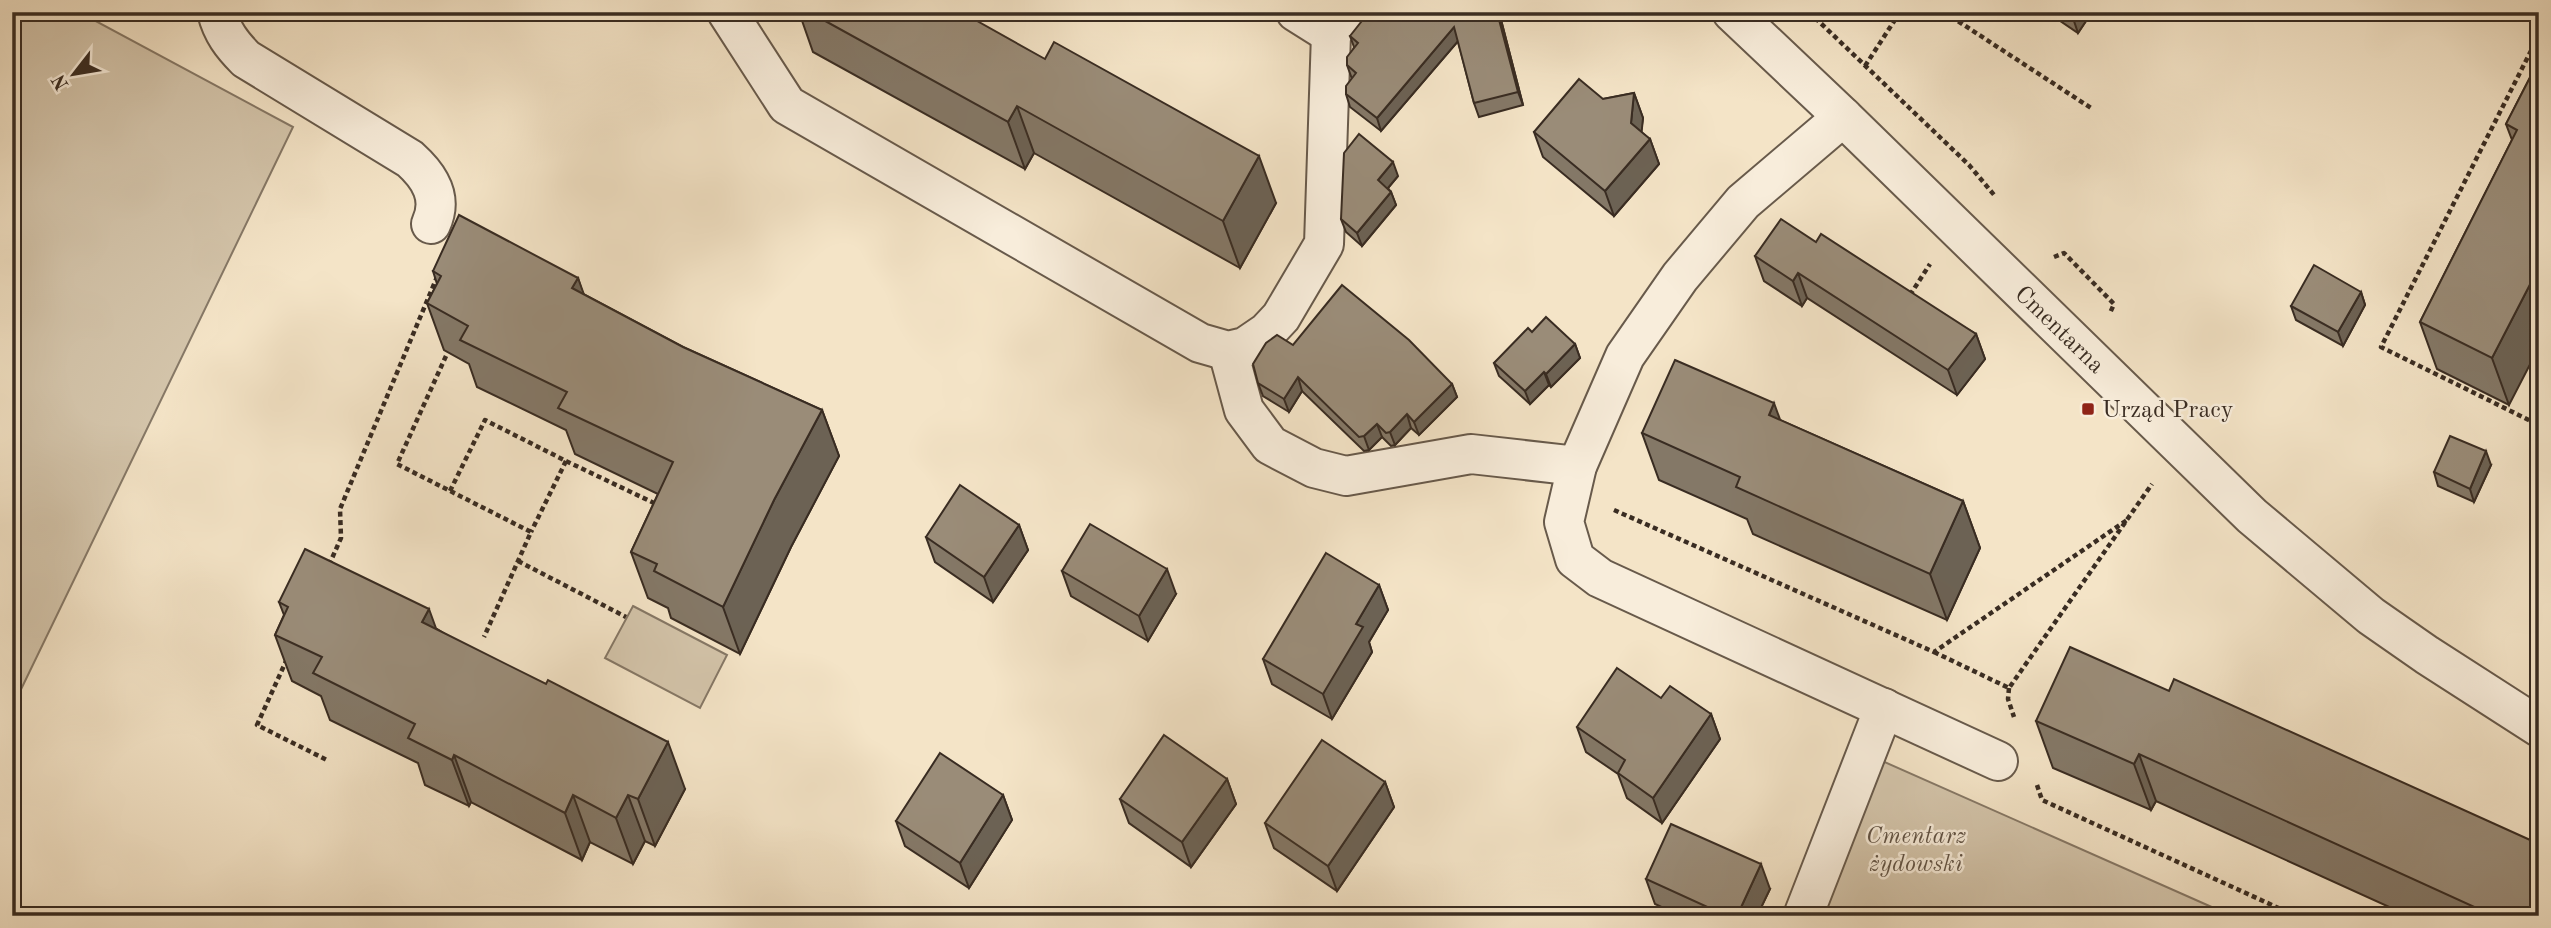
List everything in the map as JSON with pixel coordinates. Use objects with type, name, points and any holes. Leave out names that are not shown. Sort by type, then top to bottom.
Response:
[{"type":"street","points":[[217,12],[220,25],[231,43],[246,59],[410,159],[425,173],[434,191],[437,211],[431,224]]},
{"type":"street","points":[[727,12],[788,105],[1200,343],[1228,351],[1245,347],[1267,332],[1281,317],[1324,244],[1339,23],[1296,12]]},
{"type":"street","name":"Cmentarna","points":[[1732,12],[2290,550],[2397,635],[2539,727]]},
{"type":"street","points":[[1843,117],[1743,202],[1680,277],[1625,356],[1577,466],[1564,522],[1575,559],[1600,578],[1998,761]]},
{"type":"street","points":[[1228,351],[1244,410],[1270,445],[1314,468],[1346,476],[1471,454],[1577,466]]},
{"type":"street","points":[[1803,916],[1884,708]]},
{"type":"path","points":[[1865,66],[1900,12]]},
{"type":"path","points":[[1944,12],[2091,108]]},
{"type":"path","points":[[2539,35],[2381,347],[2539,425]]},
{"type":"path","points":[[1909,296],[1936,254]]},
{"type":"path","points":[[324,575],[341,538],[340,509],[439,274]]},
{"type":"path","points":[[446,356],[397,464],[531,532]]},
{"type":"path","points":[[450,491],[485,420],[666,509]]},
{"type":"path","points":[[484,637],[566,461]]},
{"type":"path","points":[[2016,724],[2008,699],[2009,688],[2154,482]]},
{"type":"path","points":[[1608,507],[2009,688]]},
{"type":"path","points":[[1934,652],[2127,520]]},
{"type":"path","points":[[518,561],[626,617]]},
{"type":"path","points":[[291,650],[257,726],[327,760]]},
{"type":"path","points":[[2034,775],[2042,800],[2296,916]]},
{"type":"green space","points":[[12,12],[79,12],[293,127],[12,708]]},
{"type":"green space","points":[[633,606],[727,655],[700,708],[605,658]]},
{"type":"green space","name":"Cmentarz żydowski","points":[[1880,760],[2232,916],[1817,916]]},
{"type":"building","points":[[809,12],[961,12],[1045,59],[1054,42],[1259,156],[1223,221],[1017,106],[1008,122]]},
{"type":"building","points":[[1369,12],[1497,12],[1518,92],[1474,103],[1454,27],[1377,118],[1346,94],[1346,86],[1356,73],[1347,65],[1347,57],[1358,43],[1350,36]]},
{"type":"building","points":[[2539,60],[2539,267],[2492,358],[2420,322],[2517,130],[2506,124]]},
{"type":"building","points":[[1579,79],[1603,99],[1634,93],[1631,123],[1650,139],[1605,191],[1534,132]]},
{"type":"building","points":[[1359,134],[1393,162],[1378,180],[1391,192],[1357,233],[1341,219],[1344,153]]},
{"type":"building","points":[[459,215],[578,278],[572,288],[683,347],[822,410],[774,500],[723,607],[654,571],[657,564],[631,552],[673,462],[558,408],[567,392],[460,340],[468,326],[427,303],[441,276],[433,271]]},
{"type":"building","points":[[1781,219],[1816,242],[1821,234],[1976,334],[1948,370],[1798,273],[1793,281],[1755,256]]},
{"type":"building","points":[[2314,265],[2361,292],[2338,332],[2291,306]]},
{"type":"building","points":[[1342,285],[1409,340],[1452,384],[1414,422],[1407,414],[1390,432],[1386,433],[1377,424],[1364,436],[1359,437],[1298,377],[1284,399],[1258,383],[1253,364],[1266,343],[1277,335],[1293,345]]},
{"type":"building","points":[[1546,317],[1575,344],[1525,391],[1494,363],[1528,328],[1532,332]]},
{"type":"building","points":[[1675,360],[1774,403],[1769,415],[1963,501],[1930,574],[1736,487],[1740,477],[1642,433]]},
{"type":"building","points":[[2450,436],[2486,451],[2470,489],[2434,472]]},
{"type":"building","points":[[960,485],[1019,525],[984,577],[926,537]]},
{"type":"building","points":[[1090,524],[1167,569],[1139,616],[1062,571]]},
{"type":"building","points":[[305,549],[429,609],[422,622],[546,684],[548,680],[668,742],[638,799],[628,795],[616,818],[573,795],[565,813],[454,755],[452,760],[408,738],[415,724],[313,673],[322,657],[275,635],[288,607],[279,602]]},
{"type":"building","points":[[1326,553],[1379,585],[1356,624],[1363,627],[1323,694],[1263,659]]},
{"type":"building","points":[[2070,647],[2169,691],[2174,679],[2539,844],[2539,895],[2529,916],[2494,916],[2139,754],[2134,764],[2036,721]]},
{"type":"building","points":[[1617,668],[1661,698],[1670,686],[1711,714],[1653,798],[1618,773],[1625,760],[1577,727]]},
{"type":"building","points":[[1164,735],[1227,779],[1182,842],[1120,799]]},
{"type":"building","points":[[1322,740],[1385,782],[1328,866],[1265,823]]},
{"type":"building","points":[[940,753],[1003,795],[960,863],[896,821]]},
{"type":"building","points":[[1671,824],[1761,864],[1737,916],[1727,916],[1646,879]]},
{"type":"place","name":"Urząd Pracy","points":[[2088,409]]}]
